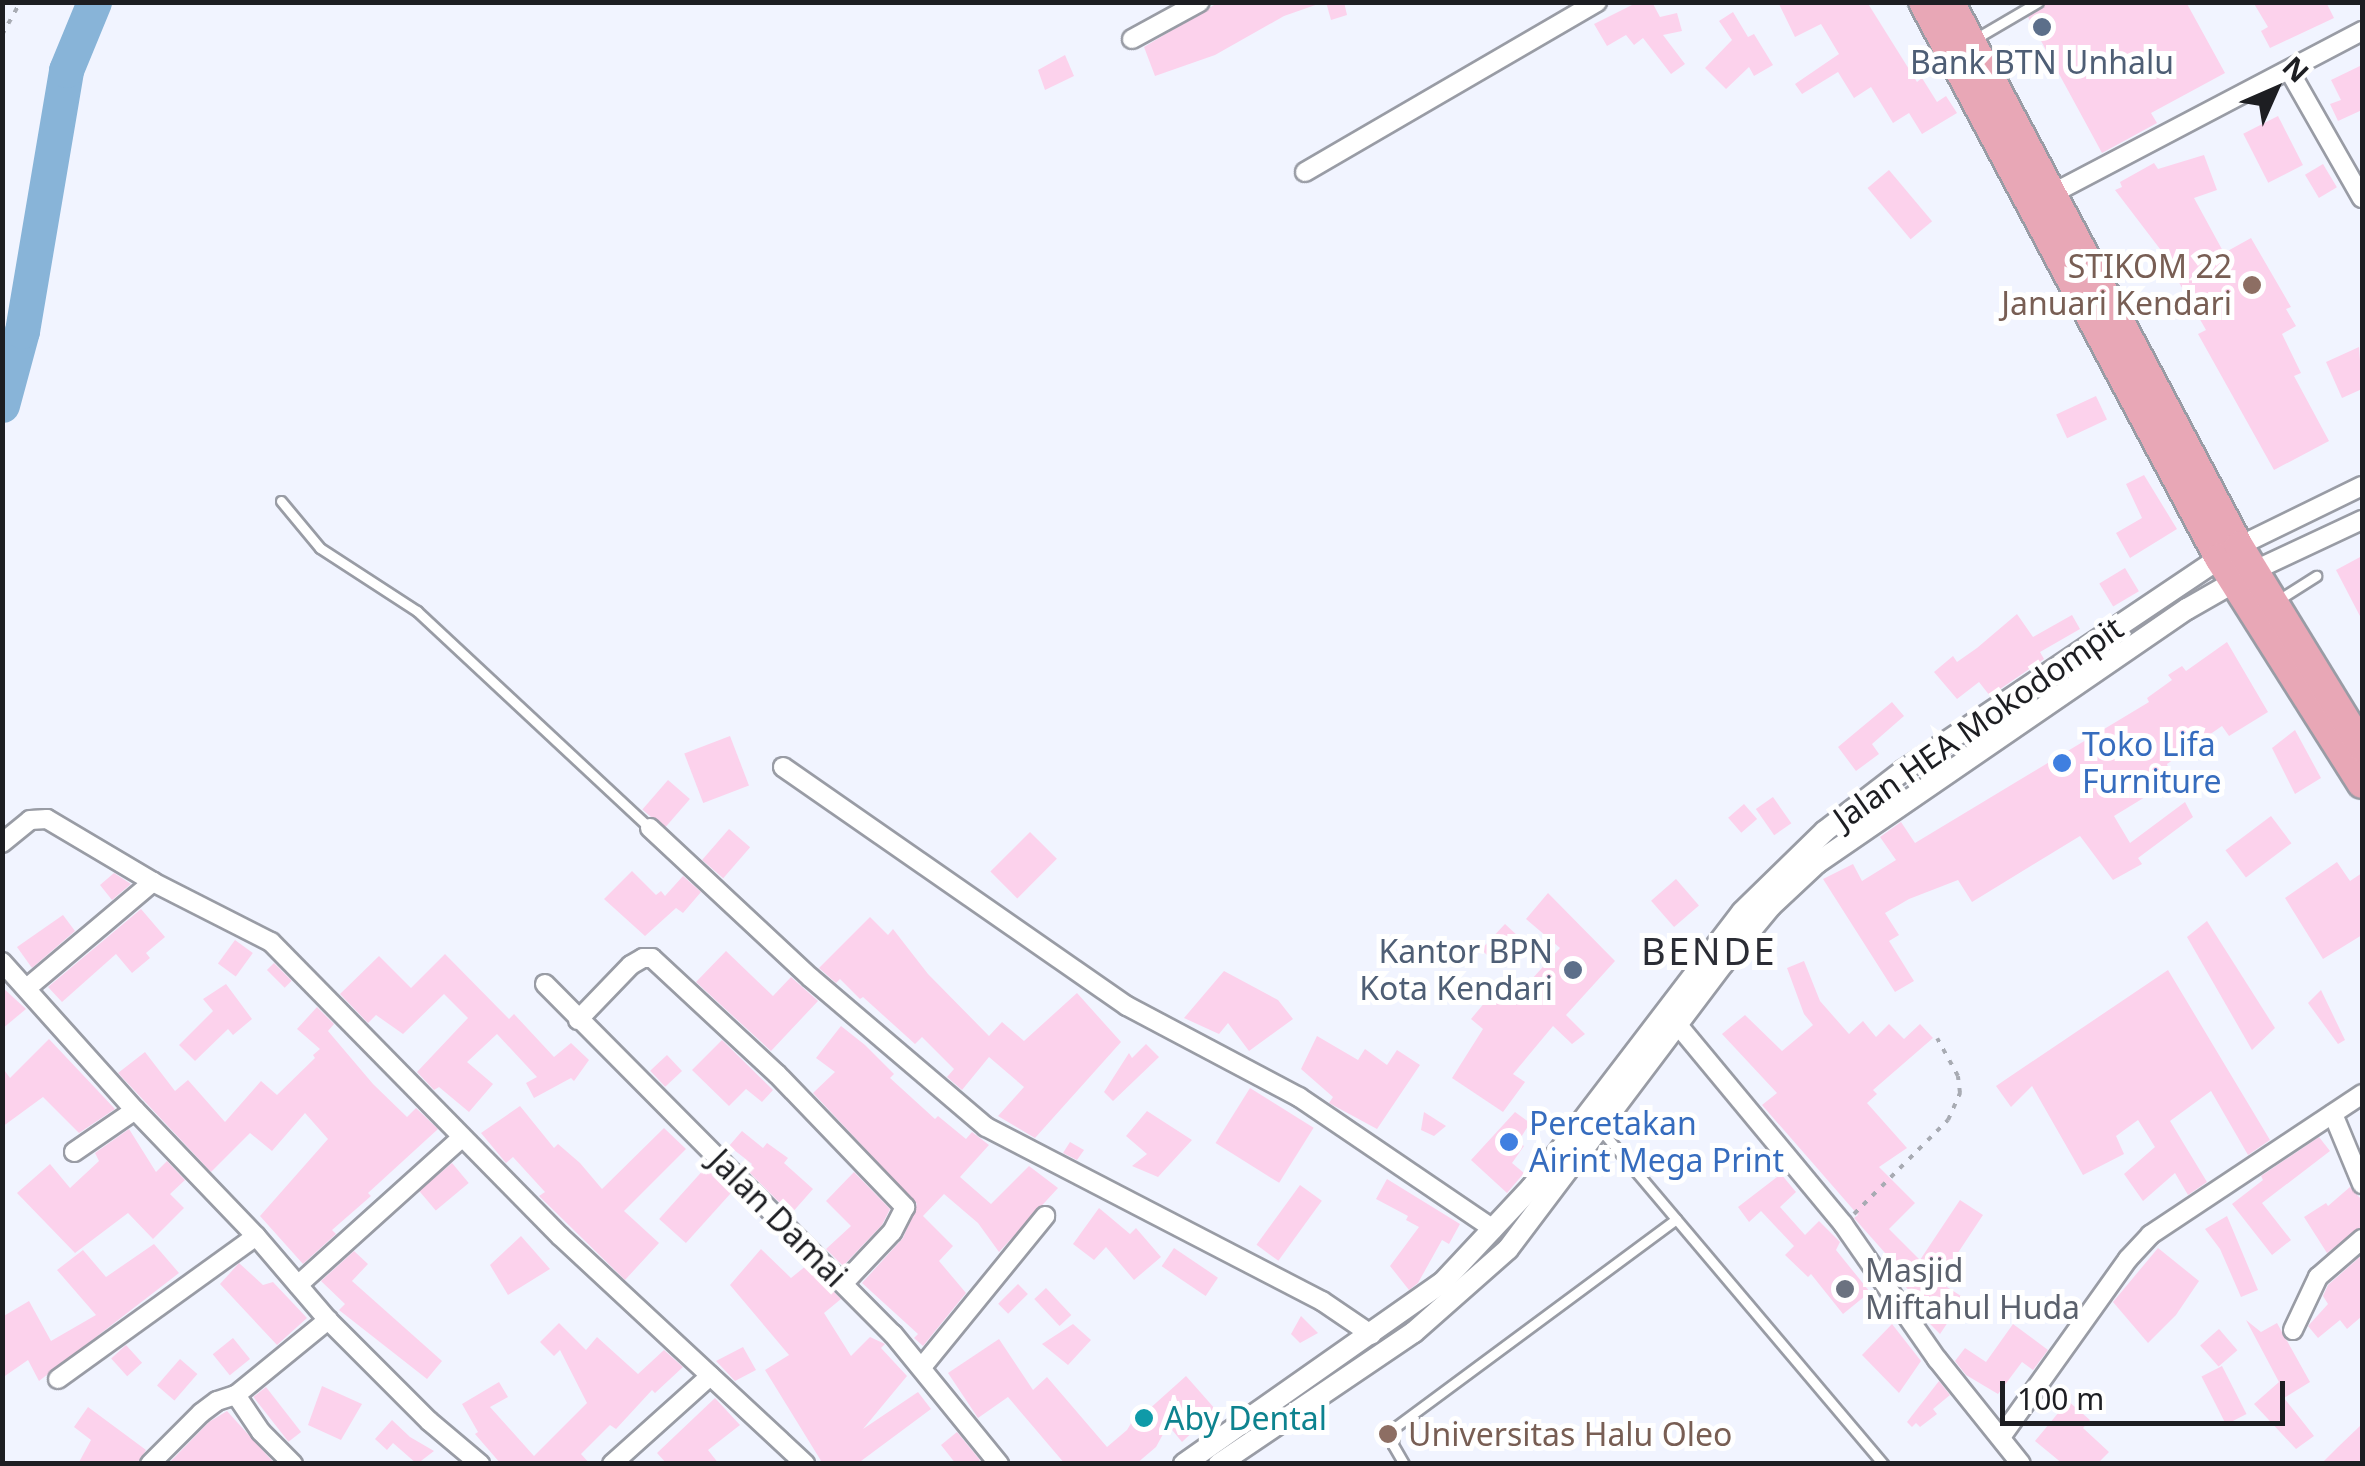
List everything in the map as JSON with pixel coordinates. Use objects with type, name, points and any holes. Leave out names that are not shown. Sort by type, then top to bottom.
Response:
[{"type":"highway","points":[[1923,2],[2041,200],[2229,552],[2362,784]]},
{"type":"highway","points":[[1950,2],[2041,200]]},
{"type":"highway","points":[[2244,577],[2273,603],[2362,747]]},
{"type":"street","points":[[1132,39],[1200,2]]},
{"type":"street","points":[[1306,172],[1598,2]]},
{"type":"street","points":[[2041,200],[2290,72],[2362,30]]},
{"type":"street","points":[[2290,72],[2362,198]]},
{"type":"street","points":[[2229,552],[2362,486]]},
{"type":"street","points":[[2244,577],[2362,520]]},
{"type":"street","name":"Jalan HEA Mokodompit","points":[[1184,1464],[1442,1283],[1531,1188],[1742,912],[1826,831],[2229,552]]},
{"type":"street","name":"Jalan HEA Mokodompit","points":[[1219,1464],[1414,1332],[1508,1249],[1771,906],[1817,863],[1877,819],[2244,577]]},
{"type":"street","points":[[782,767],[1127,1006],[1299,1097],[1492,1230]]},
{"type":"street","points":[[1864,802],[1877,819]]},
{"type":"street","points":[[2,843],[30,820],[47,819],[152,882],[271,942],[460,1138],[805,1464]]},
{"type":"street","points":[[650,828],[811,978],[986,1128],[1322,1301],[1372,1335]]},
{"type":"street","points":[[27,988],[152,882]]},
{"type":"street","points":[[578,1020],[631,965],[642,958],[652,958],[777,1074],[905,1207],[892,1232],[844,1283]]},
{"type":"street","points":[[2,962],[135,1110],[256,1236],[328,1320],[429,1420],[480,1464]]},
{"type":"street","name":"Jalan Damai","points":[[546,984],[844,1283],[922,1367],[999,1464]]},
{"type":"street","points":[[1677,1024],[1844,1224],[1937,1360],[2021,1464]]},
{"type":"street","points":[[2001,1438],[2128,1259],[2150,1235],[2362,1094]]},
{"type":"street","points":[[74,1152],[135,1110]]},
{"type":"street","points":[[2333,1114],[2362,1184]]},
{"type":"street","points":[[298,1285],[460,1138]]},
{"type":"street","points":[[922,1367],[1045,1216]]},
{"type":"street","points":[[58,1379],[256,1236]]},
{"type":"street","points":[[2293,1330],[2318,1277],[2362,1239]]},
{"type":"street","points":[[150,1464],[218,1400],[236,1395],[328,1320]]},
{"type":"street","points":[[612,1464],[710,1376]]},
{"type":"street","points":[[236,1395],[261,1432],[293,1464]]},
{"type":"street","points":[[1278,1400],[1294,1416]]},
{"type":"lane","points":[[1971,41],[2038,2]]},
{"type":"lane","points":[[281,501],[320,548],[417,611],[650,828]]},
{"type":"lane","points":[[2273,603],[2316,576]]},
{"type":"lane","points":[[1598,1127],[1883,1464]]},
{"type":"lane","points":[[1404,1464],[1393,1445],[1394,1428],[1676,1219]]},
{"type":"path","points":[[2,35],[20,2]]},
{"type":"path","points":[[1844,1224],[1948,1120],[1960,1094],[1958,1076],[1937,1038]]},
{"type":"building","points":[[1219,2],[1324,2],[1284,16],[1215,55],[1155,76],[1144,47]]},
{"type":"building","points":[[1326,2],[1344,2],[1347,15],[1331,20]]},
{"type":"building","points":[[1638,2],[1652,2],[1660,17],[1677,13],[1682,31],[1663,35],[1685,64],[1671,74],[1643,38],[1634,45],[1626,35],[1607,46],[1594,24]]},
{"type":"building","points":[[1778,2],[1867,2],[1917,82],[1922,78],[1937,102],[1946,96],[1957,113],[1922,134],[1909,113],[1893,123],[1871,87],[1854,98],[1838,72],[1802,94],[1795,84],[1839,54],[1821,24],[1795,37]]},
{"type":"building","points":[[2046,2],[2186,2],[2225,73],[2151,113],[2157,123],[2102,153],[2028,17]]},
{"type":"building","points":[[2253,2],[2326,2],[2334,18],[2270,48],[2261,31],[2268,27]]},
{"type":"building","points":[[1733,12],[1748,37],[1754,34],[1773,65],[1754,76],[1749,67],[1726,89],[1705,68],[1732,40],[1719,21]]},
{"type":"building","points":[[1065,55],[1074,76],[1045,90],[1038,70]]},
{"type":"building","points":[[2362,65],[2362,110],[2338,121],[2330,104],[2341,100],[2331,80]]},
{"type":"building","points":[[2278,116],[2303,165],[2268,183],[2243,134]]},
{"type":"building","points":[[2204,155],[2217,190],[2194,198],[2224,253],[2251,238],[2291,307],[2286,309],[2296,326],[2282,334],[2301,373],[2294,376],[2329,441],[2274,470],[2198,334],[2206,330],[2160,249],[2115,190],[2122,187],[2120,182],[2154,163],[2158,169]]},
{"type":"building","points":[[2323,164],[2337,187],[2319,198],[2305,175]]},
{"type":"building","points":[[1889,170],[1932,221],[1911,239],[1868,188]]},
{"type":"building","points":[[2359,347],[2362,389],[2342,398],[2326,362]]},
{"type":"building","points":[[2096,396],[2107,420],[2067,438],[2056,415]]},
{"type":"building","points":[[2144,475],[2177,529],[2130,558],[2116,533],[2142,518],[2126,484]]},
{"type":"building","points":[[2362,556],[2362,620],[2336,570]]},
{"type":"building","points":[[2125,568],[2139,591],[2113,607],[2099,583]]},
{"type":"building","points":[[2017,614],[2033,637],[2072,615],[2080,629],[2040,652],[2044,659],[1990,696],[1979,682],[1957,699],[1934,672],[1953,656],[1957,662]]},
{"type":"building","points":[[2227,642],[2268,712],[2229,736],[2222,726],[2167,764],[2173,780],[2114,816],[2130,843],[2185,802],[2193,817],[2138,858],[2142,864],[2113,880],[2080,836],[1972,902],[1958,880],[1885,913],[1899,935],[1889,941],[1914,981],[1895,992],[1823,879],[1853,864],[1862,881],[1896,860],[1880,837],[1901,822],[1915,843],[2149,702],[2147,698],[2172,680],[2168,675],[2182,666],[2186,671]]},
{"type":"building","points":[[1892,702],[1904,716],[1872,744],[1879,754],[1856,771],[1838,747]]},
{"type":"building","points":[[2295,730],[2321,778],[2295,794],[2272,748]]},
{"type":"building","points":[[730,736],[749,785],[703,803],[684,754]]},
{"type":"building","points":[[668,780],[690,799],[664,828],[642,809]]},
{"type":"building","points":[[1773,797],[1791,823],[1774,835],[1756,809]]},
{"type":"building","points":[[1744,804],[1757,819],[1741,833],[1728,818]]},
{"type":"building","points":[[2271,816],[2291,843],[2246,877],[2225,850]]},
{"type":"building","points":[[729,829],[750,847],[723,878],[702,860]]},
{"type":"building","points":[[1030,832],[1057,859],[1017,898],[990,872]]},
{"type":"building","points":[[2337,862],[2350,881],[2362,873],[2362,935],[2323,959],[2285,898]]},
{"type":"building","points":[[632,871],[656,895],[661,891],[665,896],[683,876],[701,892],[683,913],[676,908],[645,936],[604,899]]},
{"type":"building","points":[[114,873],[131,884],[112,900],[100,885]]},
{"type":"building","points":[[1676,879],[1699,905],[1674,927],[1651,901]]},
{"type":"building","points":[[1548,893],[1615,961],[1566,1015],[1585,1034],[1572,1044],[1553,1026],[1513,1074],[1525,1082],[1503,1112],[1452,1078],[1483,1029],[1471,1019],[1506,977],[1522,990],[1560,948],[1526,919]]},
{"type":"building","points":[[141,909],[165,937],[146,953],[150,958],[132,973],[116,954],[62,1002],[48,987]]},
{"type":"building","points":[[63,915],[75,931],[32,968],[17,947]]},
{"type":"building","points":[[870,917],[888,935],[893,929],[928,974],[989,1036],[1002,1022],[1024,1041],[1077,993],[1121,1042],[1035,1138],[998,1116],[1024,1087],[989,1057],[962,1090],[947,1077],[954,1069],[922,1037],[915,1044],[863,997],[860,999],[840,979],[836,983],[819,968]]},
{"type":"building","points":[[2207,921],[2275,1028],[2252,1050],[2187,937]]},
{"type":"building","points":[[1505,924],[1522,940],[1498,965],[1481,950]]},
{"type":"building","points":[[235,940],[253,953],[236,976],[218,963]]},
{"type":"building","points":[[726,951],[773,996],[791,977],[818,1001],[771,1051],[696,982]]},
{"type":"building","points":[[445,954],[509,1019],[514,1014],[554,1057],[571,1043],[589,1060],[574,1081],[571,1078],[534,1098],[526,1083],[537,1077],[497,1034],[467,1062],[493,1084],[469,1112],[439,1087],[434,1090],[417,1072],[468,1018],[444,994],[403,1034],[376,1015],[368,1023],[340,994],[379,956],[411,988]]},
{"type":"building","points":[[1804,961],[1820,1001],[1849,1034],[1863,1021],[1876,1037],[1889,1024],[1904,1039],[1920,1024],[1933,1038],[1873,1090],[1877,1094],[1867,1103],[1907,1148],[1879,1167],[1915,1203],[1889,1229],[1920,1260],[1960,1200],[1983,1215],[1942,1277],[1941,1283],[1964,1298],[1940,1334],[1923,1317],[1927,1311],[1889,1268],[1894,1263],[1854,1218],[1858,1215],[1762,1105],[1777,1093],[1722,1034],[1745,1015],[1782,1051],[1813,1025],[1804,1014],[1787,968]]},
{"type":"building","points":[[274,963],[292,981],[285,988],[267,970]]},
{"type":"building","points":[[2168,970],[2270,1140],[2248,1155],[2211,1091],[2170,1121],[2207,1182],[2188,1195],[2175,1173],[2143,1201],[2124,1174],[2155,1147],[2138,1120],[2116,1136],[2124,1154],[2083,1175],[2032,1086],[2011,1107],[1996,1086]]},
{"type":"building","points":[[1224,971],[1278,1000],[1293,1019],[1249,1051],[1228,1023],[1219,1034],[1184,1018]]},
{"type":"building","points":[[226,984],[252,1019],[233,1035],[228,1029],[195,1061],[179,1045],[213,1011],[203,999]]},
{"type":"building","points":[[2,987],[26,1009],[2,1029]]},
{"type":"building","points":[[2321,990],[2345,1040],[2338,1044],[2308,1003]]},
{"type":"building","points":[[317,1007],[334,1024],[328,1031],[373,1084],[407,1117],[416,1108],[438,1129],[368,1193],[371,1196],[332,1230],[336,1234],[303,1264],[260,1216],[328,1139],[305,1113],[272,1151],[250,1133],[211,1172],[118,1073],[145,1052],[175,1091],[188,1080],[225,1122],[261,1081],[277,1095],[315,1058],[313,1055],[320,1049],[297,1029]]},
{"type":"building","points":[[841,1026],[865,1045],[894,1074],[890,1078],[935,1119],[938,1116],[966,1139],[972,1132],[989,1145],[960,1177],[991,1204],[1029,1166],[1058,1188],[999,1252],[978,1223],[944,1194],[923,1216],[953,1246],[939,1261],[966,1293],[923,1346],[914,1338],[918,1334],[862,1283],[903,1238],[917,1204],[813,1093],[835,1072],[816,1058]]},
{"type":"building","points":[[1317,1036],[1358,1060],[1365,1049],[1387,1065],[1397,1050],[1420,1065],[1377,1129],[1329,1103],[1333,1097],[1301,1069]]},
{"type":"building","points":[[49,1039],[115,1109],[79,1133],[43,1097],[2,1127],[2,1067],[10,1078]]},
{"type":"building","points":[[722,1040],[773,1090],[762,1102],[746,1089],[729,1106],[692,1070]]},
{"type":"building","points":[[1146,1044],[1159,1057],[1113,1101],[1104,1092],[1129,1053],[1132,1058]]},
{"type":"building","points":[[667,1055],[682,1071],[665,1087],[650,1071]]},
{"type":"building","points":[[1250,1088],[1314,1128],[1279,1183],[1216,1143]]},
{"type":"building","points":[[520,1106],[554,1148],[558,1144],[602,1189],[664,1128],[686,1149],[624,1211],[659,1243],[625,1280],[539,1196],[545,1192],[513,1157],[506,1163],[481,1133]]},
{"type":"building","points":[[1147,1111],[1192,1140],[1158,1177],[1132,1166],[1147,1154],[1126,1136]]},
{"type":"building","points":[[1424,1112],[1446,1126],[1434,1136],[1421,1130]]},
{"type":"building","points":[[1515,1112],[1530,1123],[1518,1142],[1524,1146],[1512,1163],[1524,1173],[1507,1193],[1471,1160]]},
{"type":"building","points":[[129,1129],[156,1172],[167,1161],[185,1180],[170,1194],[184,1208],[153,1239],[128,1213],[75,1253],[17,1193],[50,1164],[70,1188],[99,1161],[95,1153]]},
{"type":"building","points":[[742,1131],[763,1148],[767,1143],[788,1158],[784,1163],[813,1189],[791,1214],[747,1170],[752,1164],[729,1146]]},
{"type":"building","points":[[2319,1137],[2330,1151],[2262,1203],[2291,1240],[2272,1255],[2232,1204],[2263,1180],[2261,1176]]},
{"type":"building","points":[[1070,1142],[1084,1150],[1077,1160],[1063,1153]]},
{"type":"building","points":[[452,1163],[469,1183],[436,1211],[419,1191]]},
{"type":"building","points":[[706,1167],[733,1191],[686,1243],[659,1219]]},
{"type":"building","points":[[854,1172],[890,1209],[882,1225],[843,1266],[826,1249],[851,1226],[826,1201]]},
{"type":"building","points":[[1781,1174],[1796,1192],[1780,1207],[1805,1235],[1819,1221],[1840,1242],[1836,1250],[1870,1292],[1843,1314],[1811,1274],[1808,1277],[1785,1255],[1794,1246],[1761,1211],[1749,1222],[1738,1207]]},
{"type":"building","points":[[1387,1179],[1460,1224],[1449,1244],[1442,1240],[1418,1283],[1409,1290],[1390,1266],[1419,1227],[1406,1220],[1408,1216],[1376,1199]]},
{"type":"building","points":[[1300,1185],[1322,1201],[1278,1261],[1257,1245]]},
{"type":"building","points":[[2350,1187],[2362,1200],[2362,1227],[2327,1253],[2304,1217],[2326,1203],[2328,1206]]},
{"type":"building","points":[[1099,1208],[1130,1234],[1136,1228],[1161,1257],[1134,1280],[1106,1247],[1094,1260],[1073,1244]]},
{"type":"building","points":[[2227,1216],[2258,1290],[2241,1297],[2220,1249],[2205,1229]]},
{"type":"building","points":[[521,1236],[550,1269],[508,1295],[490,1265]]},
{"type":"building","points":[[154,1244],[179,1273],[39,1381],[28,1360],[2,1378],[2,1317],[29,1301],[51,1341],[96,1315],[57,1270],[83,1250],[106,1277]]},
{"type":"building","points":[[1174,1248],[1218,1278],[1206,1296],[1162,1266]]},
{"type":"building","points":[[2158,1248],[2199,1281],[2176,1315],[2148,1343],[2113,1302]]},
{"type":"building","points":[[761,1249],[791,1278],[807,1265],[841,1299],[824,1313],[851,1356],[870,1337],[885,1344],[881,1348],[907,1376],[863,1429],[918,1392],[931,1409],[857,1464],[823,1464],[765,1370],[789,1355],[730,1285]]},
{"type":"building","points":[[354,1251],[368,1264],[352,1281],[442,1361],[427,1379],[339,1310],[345,1304],[321,1281]]},
{"type":"building","points":[[2362,1255],[2362,1316],[2347,1329],[2340,1320],[2318,1338],[2308,1326],[2328,1304],[2323,1296],[2328,1285]]},
{"type":"building","points":[[239,1263],[263,1285],[273,1282],[307,1318],[277,1345],[220,1284]]},
{"type":"building","points":[[1018,1284],[1028,1294],[1008,1314],[998,1304]]},
{"type":"building","points":[[1046,1288],[1071,1315],[1060,1326],[1034,1299]]},
{"type":"building","points":[[1301,1316],[1318,1333],[1300,1343],[1291,1334]]},
{"type":"building","points":[[2246,1320],[2261,1332],[2277,1323],[2310,1382],[2284,1398],[2314,1436],[2296,1449],[2254,1404],[2279,1382]]},
{"type":"building","points":[[559,1323],[586,1350],[597,1337],[638,1374],[664,1350],[683,1367],[655,1393],[652,1390],[616,1429],[610,1425],[581,1454],[590,1464],[501,1464],[475,1434],[478,1432],[462,1404],[499,1382],[508,1397],[490,1407],[534,1456],[587,1403],[560,1350],[554,1356],[540,1342]]},
{"type":"building","points":[[1073,1324],[1091,1340],[1068,1365],[1042,1344]]},
{"type":"building","points":[[1892,1324],[1921,1361],[1899,1393],[1862,1355]]},
{"type":"building","points":[[2013,1324],[2048,1350],[2033,1370],[2022,1362],[1998,1394],[1966,1375],[1955,1361],[1965,1348],[1986,1362]]},
{"type":"building","points":[[2219,1329],[2237,1350],[2219,1367],[2200,1345]]},
{"type":"building","points":[[233,1338],[250,1359],[230,1375],[213,1354]]},
{"type":"building","points":[[999,1339],[1033,1390],[1047,1377],[1107,1447],[1127,1430],[1142,1405],[1147,1411],[1186,1376],[1216,1410],[1182,1442],[1168,1425],[1156,1447],[1136,1464],[1065,1464],[1008,1397],[978,1418],[948,1373]]},
{"type":"building","points":[[126,1345],[142,1363],[127,1376],[111,1358]]},
{"type":"building","points":[[743,1347],[756,1370],[735,1381],[716,1361]]},
{"type":"building","points":[[180,1359],[197,1374],[174,1401],[157,1385]]},
{"type":"building","points":[[2222,1366],[2247,1414],[2226,1425],[2202,1376]]},
{"type":"building","points":[[1939,1381],[1950,1395],[1933,1409],[1937,1414],[1920,1427],[1916,1423],[1912,1427],[1907,1422]]},
{"type":"building","points":[[322,1386],[362,1404],[341,1440],[308,1425]]},
{"type":"building","points":[[266,1387],[301,1432],[288,1442],[253,1397]]},
{"type":"building","points":[[715,1398],[740,1425],[708,1450],[719,1464],[667,1464],[657,1453]]},
{"type":"building","points":[[2068,1401],[2090,1420],[2083,1428],[2109,1452],[2097,1464],[2063,1464],[2035,1441]]},
{"type":"building","points":[[88,1407],[146,1450],[138,1464],[78,1464],[91,1440],[74,1427]]},
{"type":"building","points":[[227,1411],[275,1464],[168,1464],[209,1422]]},
{"type":"building","points":[[392,1420],[434,1451],[417,1464],[393,1443],[387,1450],[375,1439]]},
{"type":"building","points":[[2362,1424],[2362,1464],[2321,1464],[2338,1447]]},
{"type":"building","points":[[957,1432],[980,1460],[976,1464],[956,1464],[941,1445]]},
{"type":"waterway","points":[[2,405],[22,331],[66,70],[94,2]]},
{"type":"place","name":"Bank BTN Unhalu","points":[[2042,27]]},
{"type":"place","name":"STIKOM 22 Januari Kendari","points":[[2252,285]]},
{"type":"place","name":"Toko Lifa Furniture","points":[[2062,763]]},
{"type":"place","name":"Kantor BPN Kota Kendari","points":[[1573,970]]},
{"type":"place","name":"Percetakan Airint Mega Print","points":[[1509,1142]]},
{"type":"place","name":"Masjid Miftahul Huda","points":[[1845,1289]]},
{"type":"place","name":"Aby Dental","points":[[1144,1418]]},
{"type":"place","name":"Universitas Halu Oleo","points":[[1388,1434]]},
{"type":"district","name":"BENDE","points":[[1709,951]]}]
